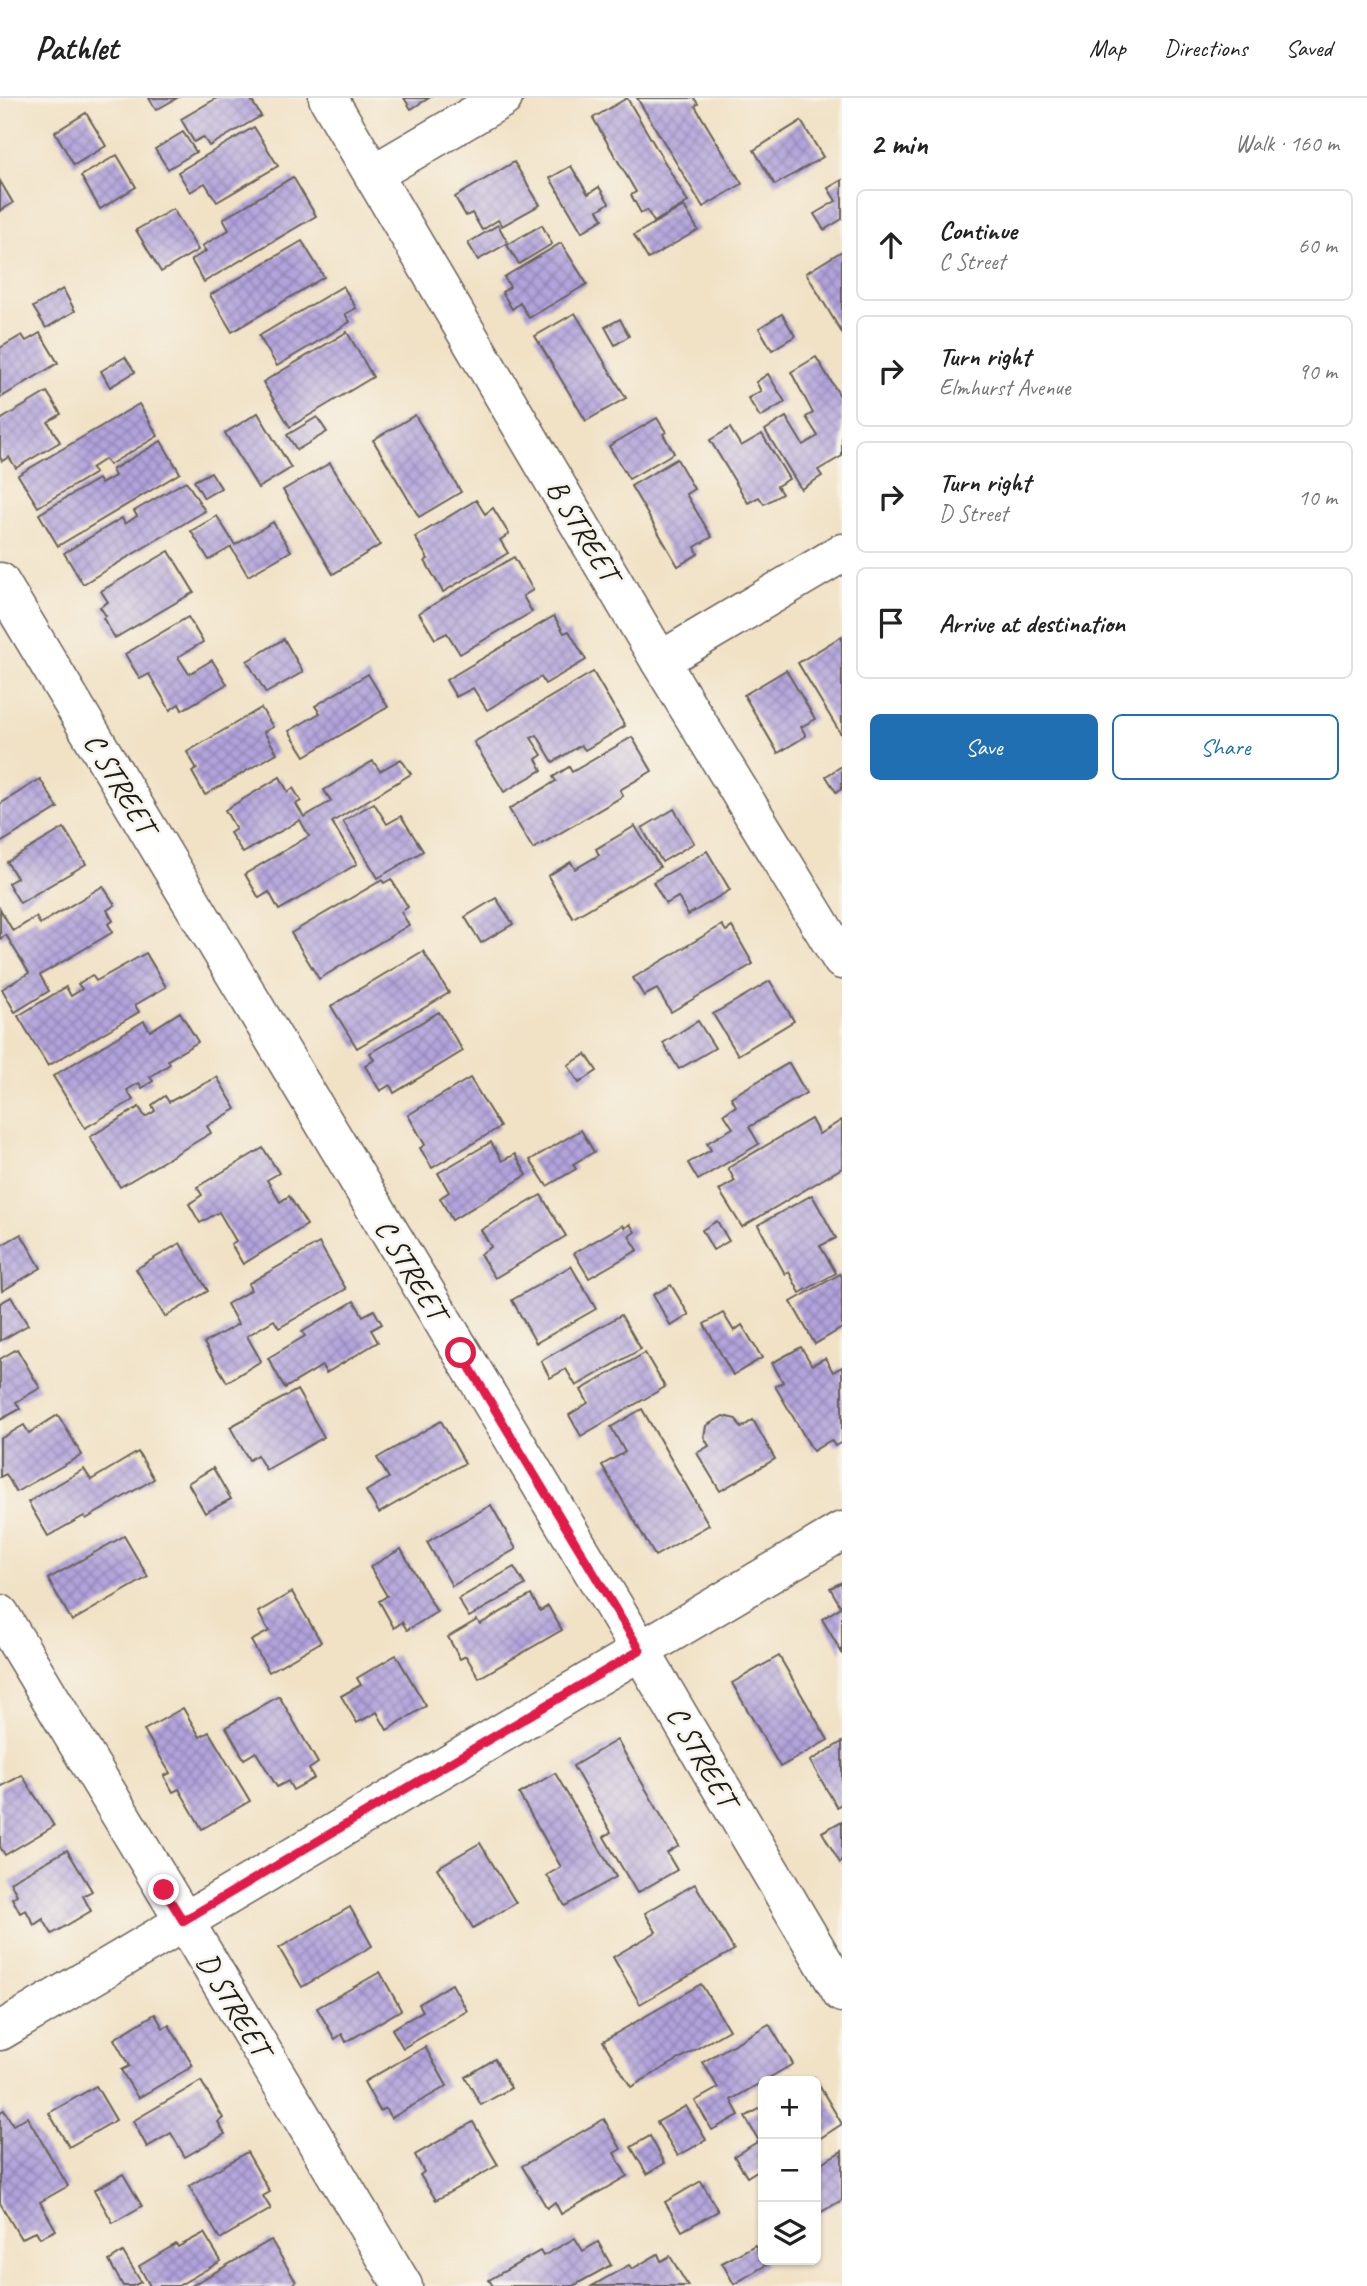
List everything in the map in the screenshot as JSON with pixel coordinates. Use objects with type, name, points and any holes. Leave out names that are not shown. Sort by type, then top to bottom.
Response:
[{"type":"street","name":"B STREET","points":[[328,98],[660,661],[842,960]]},
{"type":"street","points":[[373,174],[503,98]]},
{"type":"street","points":[[660,661],[842,554]]},
{"type":"street","name":"C STREET","points":[[0,582],[640,1650],[842,1993]]},
{"type":"street","points":[[0,2031],[842,1531]]},
{"type":"street","name":"D STREET","points":[[0,1614],[403,2286]]},
{"type":"building","points":[[149,98],[177,98],[156,110]]},
{"type":"building","points":[[217,98],[250,98],[261,116],[209,146],[203,137],[194,142],[181,119]]},
{"type":"building","points":[[404,98],[429,98],[411,109]]},
{"type":"building","points":[[627,98],[688,202],[654,222],[647,210],[641,213],[631,195],[636,192],[593,118]]},
{"type":"building","points":[[637,98],[694,98],[698,104],[695,106],[742,184],[703,207]]},
{"type":"building","points":[[86,113],[106,146],[74,165],[55,132]]},
{"type":"building","points":[[801,121],[823,157],[775,185],[754,150]]},
{"type":"building","points":[[254,127],[278,166],[217,202],[205,183],[190,192],[178,172]]},
{"type":"building","points":[[183,132],[196,152],[168,169],[155,149]]},
{"type":"building","points":[[117,155],[136,187],[100,209],[81,176]]},
{"type":"building","points":[[514,162],[540,205],[502,226],[498,220],[482,230],[472,213],[466,216],[455,197]]},
{"type":"building","points":[[571,166],[588,194],[599,187],[609,203],[598,210],[603,219],[582,232],[550,178]]},
{"type":"building","points":[[293,177],[316,216],[204,282],[191,260],[206,251],[202,246],[229,230],[223,219]]},
{"type":"building","points":[[842,180],[842,219],[824,230],[814,214],[836,201],[828,188]]},
{"type":"building","points":[[0,181],[13,203],[0,211]]},
{"type":"building","points":[[684,206],[698,230],[648,259],[634,235]]},
{"type":"building","points":[[173,209],[198,250],[161,272],[136,230]]},
{"type":"building","points":[[498,225],[508,243],[478,260],[468,243]]},
{"type":"building","points":[[542,225],[552,244],[519,264],[507,245]]},
{"type":"building","points":[[302,241],[324,277],[232,332],[210,295]]},
{"type":"building","points":[[561,243],[587,284],[529,318],[520,303],[512,309],[502,292],[510,287],[504,277]]},
{"type":"building","points":[[842,251],[842,333],[806,273]]},
{"type":"building","points":[[343,286],[356,308],[345,314],[350,322],[277,366],[259,336]]},
{"type":"building","points":[[63,289],[75,311],[46,328],[33,307]]},
{"type":"building","points":[[575,313],[626,398],[586,421],[535,336]]},
{"type":"building","points":[[782,314],[795,336],[772,350],[759,328]]},
{"type":"building","points":[[620,319],[629,336],[615,345],[605,327]]},
{"type":"building","points":[[347,332],[373,377],[290,427],[263,382]]},
{"type":"building","points":[[40,333],[58,363],[0,398],[0,348],[22,335],[26,341]]},
{"type":"building","points":[[125,357],[135,372],[110,387],[101,371]]},
{"type":"building","points":[[816,357],[840,396],[842,395],[842,456],[818,470],[822,476],[801,489],[765,430],[786,417],[803,445],[818,436],[806,417],[813,413],[791,372]]},
{"type":"building","points":[[768,374],[785,402],[760,417],[748,398],[761,391],[756,382]]},
{"type":"building","points":[[47,392],[61,414],[48,422],[60,442],[16,468],[9,457],[2,461],[0,420]]},
{"type":"building","points":[[139,404],[158,436],[109,465],[105,459],[91,468],[95,473],[38,507],[18,475]]},
{"type":"building","points":[[258,413],[291,468],[258,488],[225,433]]},
{"type":"building","points":[[415,415],[461,492],[419,517],[373,440]]},
{"type":"building","points":[[317,417],[327,432],[297,450],[287,435]]},
{"type":"building","points":[[657,418],[674,453],[629,479],[609,446]]},
{"type":"building","points":[[730,428],[741,446],[762,434],[789,479],[777,486],[782,494],[764,504],[759,497],[748,503],[710,440]]},
{"type":"building","points":[[161,441],[180,473],[58,546],[39,514],[98,479],[101,484],[115,476],[112,470]]},
{"type":"building","points":[[677,459],[694,489],[686,494],[712,537],[695,547],[698,554],[678,566],[631,486]]},
{"type":"building","points":[[330,463],[380,545],[333,574],[283,490]]},
{"type":"building","points":[[211,472],[221,488],[204,498],[194,481]]},
{"type":"building","points":[[186,481],[205,511],[83,584],[64,553],[122,518],[125,524],[137,516],[134,511]]},
{"type":"building","points":[[476,500],[485,514],[493,508],[509,534],[500,540],[508,553],[443,592],[415,537]]},
{"type":"building","points":[[217,516],[235,545],[273,522],[291,551],[248,576],[231,547],[209,560],[191,531]]},
{"type":"building","points":[[169,551],[194,592],[115,638],[103,618],[106,616],[100,607],[108,602],[101,591]]},
{"type":"building","points":[[514,557],[533,590],[523,596],[532,612],[460,654],[447,633],[435,639],[419,613]]},
{"type":"building","points":[[554,616],[564,633],[569,631],[586,660],[545,684],[541,677],[487,710],[473,688],[456,697],[446,680]]},
{"type":"building","points":[[188,617],[203,642],[178,657],[189,674],[212,660],[227,684],[182,710],[179,704],[170,710],[149,674],[140,679],[125,654]]},
{"type":"building","points":[[842,636],[842,736],[798,663]]},
{"type":"building","points":[[284,639],[303,672],[266,693],[247,661]]},
{"type":"building","points":[[786,670],[815,719],[801,727],[806,736],[778,753],[744,695]]},
{"type":"building","points":[[593,672],[625,726],[585,750],[581,745],[553,762],[537,735],[531,738],[542,755],[536,759],[542,770],[504,792],[474,742]]},
{"type":"building","points":[[368,674],[388,707],[305,756],[289,731],[320,713],[315,706]]},
{"type":"building","points":[[261,708],[273,727],[264,732],[277,753],[205,795],[192,772],[197,769],[187,752]]},
{"type":"building","points":[[632,737],[652,771],[620,790],[623,796],[533,849],[509,809],[556,781],[553,777],[569,767],[572,772]]},
{"type":"building","points":[[401,759],[411,774],[332,822],[357,864],[279,910],[269,892],[259,898],[245,874],[309,836],[300,820],[243,853],[230,833],[236,829],[225,810],[280,777],[288,792],[293,788],[301,801],[296,804],[304,817],[331,801],[324,790],[373,761],[380,771]]},
{"type":"building","points":[[842,766],[842,789],[836,792],[826,776]]},
{"type":"building","points":[[40,779],[58,808],[0,843],[0,804]]},
{"type":"building","points":[[374,803],[387,824],[401,816],[423,851],[378,878],[343,821]]},
{"type":"building","points":[[674,809],[694,843],[662,862],[642,828]]},
{"type":"building","points":[[635,826],[660,867],[573,918],[548,876],[571,862],[575,869],[599,855],[596,849]]},
{"type":"building","points":[[64,828],[86,864],[20,903],[8,883],[17,878],[7,862]]},
{"type":"building","points":[[707,851],[730,890],[688,915],[678,897],[666,904],[653,882]]},
{"type":"building","points":[[391,879],[408,907],[401,912],[409,925],[319,979],[291,933],[382,880],[384,883]]},
{"type":"building","points":[[103,886],[115,905],[107,910],[113,921],[108,924],[113,932],[40,975],[49,991],[15,1012],[2,989],[29,973],[6,935],[0,939],[0,909],[13,931],[36,917],[40,924]]},
{"type":"building","points":[[496,898],[513,924],[481,943],[465,917]]},
{"type":"building","points":[[722,925],[726,931],[732,927],[753,964],[671,1012],[657,989],[644,996],[633,978]]},
{"type":"building","points":[[423,951],[449,993],[357,1048],[331,1006]]},
{"type":"building","points":[[146,953],[166,987],[135,1005],[139,1012],[48,1066],[18,1016],[66,987],[71,996],[82,989],[78,984],[92,975],[96,981]]},
{"type":"building","points":[[770,981],[794,1021],[738,1055],[713,1014]]},
{"type":"building","points":[[180,1012],[198,1042],[168,1060],[170,1064],[150,1077],[153,1081],[142,1088],[139,1083],[127,1090],[133,1100],[85,1128],[53,1076],[144,1021],[150,1031]]},
{"type":"building","points":[[439,1012],[463,1051],[394,1093],[390,1085],[380,1091],[365,1066],[374,1060],[370,1053]]},
{"type":"building","points":[[698,1021],[715,1048],[679,1069],[663,1043]]},
{"type":"building","points":[[586,1054],[597,1071],[579,1083],[568,1065]]},
{"type":"building","points":[[789,1063],[806,1093],[749,1127],[759,1144],[698,1180],[688,1163],[711,1150],[707,1143],[733,1128],[724,1114],[736,1106],[731,1097]]},
{"type":"building","points":[[217,1077],[236,1109],[207,1126],[211,1133],[120,1187],[90,1137],[139,1107],[145,1117],[155,1111],[152,1105],[165,1096],[169,1102]]},
{"type":"building","points":[[470,1078],[500,1127],[432,1168],[420,1148],[425,1145],[408,1115]]},
{"type":"building","points":[[811,1119],[819,1134],[842,1120],[842,1168],[742,1227],[719,1190],[735,1181],[728,1168]]},
{"type":"building","points":[[581,1130],[594,1152],[573,1164],[576,1169],[547,1186],[530,1160]]},
{"type":"building","points":[[491,1142],[502,1161],[515,1154],[527,1175],[452,1220],[440,1198],[449,1192],[438,1173]]},
{"type":"building","points":[[263,1148],[279,1173],[267,1180],[280,1202],[289,1196],[307,1225],[243,1264],[231,1244],[236,1241],[219,1212],[200,1223],[189,1204],[202,1195],[197,1187]]},
{"type":"building","points":[[541,1195],[566,1236],[495,1278],[480,1254],[491,1247],[481,1230]]},
{"type":"building","points":[[812,1195],[836,1238],[820,1246],[836,1273],[800,1293],[789,1272],[785,1274],[758,1225]]},
{"type":"building","points":[[717,1221],[729,1241],[713,1250],[702,1230]]},
{"type":"building","points":[[630,1224],[635,1232],[629,1236],[638,1250],[589,1278],[574,1253],[623,1225],[625,1228]]},
{"type":"building","points":[[21,1234],[41,1268],[2,1291],[0,1246]]},
{"type":"building","points":[[180,1243],[208,1291],[165,1317],[136,1269]]},
{"type":"building","points":[[319,1243],[346,1289],[279,1328],[274,1320],[247,1336],[261,1361],[227,1382],[204,1343],[238,1324],[227,1304],[251,1290],[248,1284]]},
{"type":"building","points":[[571,1266],[596,1309],[536,1343],[512,1300]]},
{"type":"building","points":[[840,1274],[842,1328],[815,1344],[791,1302]]},
{"type":"building","points":[[671,1285],[689,1315],[671,1326],[653,1295]]},
{"type":"building","points":[[11,1297],[28,1325],[0,1341],[0,1303]]},
{"type":"building","points":[[354,1301],[363,1316],[374,1310],[382,1324],[371,1330],[378,1342],[326,1373],[322,1366],[285,1388],[268,1358],[305,1336],[302,1332]]},
{"type":"building","points":[[723,1313],[734,1331],[742,1325],[762,1358],[733,1375],[704,1324]]},
{"type":"building","points":[[621,1315],[641,1349],[576,1386],[566,1369],[550,1378],[541,1361]]},
{"type":"building","points":[[801,1347],[812,1365],[825,1358],[833,1372],[842,1367],[842,1442],[835,1446],[831,1440],[813,1451],[775,1386],[783,1382],[772,1363]]},
{"type":"building","points":[[17,1349],[40,1388],[16,1402],[20,1409],[0,1420],[0,1359]]},
{"type":"building","points":[[645,1353],[665,1387],[581,1436],[569,1415],[588,1403],[581,1390]]},
{"type":"building","points":[[297,1390],[324,1437],[266,1470],[257,1455],[249,1460],[230,1427]]},
{"type":"building","points":[[642,1409],[709,1525],[655,1556],[602,1465],[625,1452],[611,1427]]},
{"type":"building","points":[[58,1415],[82,1455],[16,1492],[6,1474],[0,1477],[0,1439],[24,1425],[29,1433]]},
{"type":"building","points":[[723,1416],[736,1419],[741,1428],[753,1420],[775,1459],[720,1491],[697,1453],[709,1446],[704,1437],[706,1426]]},
{"type":"building","points":[[441,1421],[465,1463],[379,1513],[366,1491],[389,1478],[377,1458]]},
{"type":"building","points":[[138,1452],[154,1479],[86,1519],[84,1516],[48,1536],[28,1502],[84,1469],[91,1480]]},
{"type":"building","points":[[213,1468],[231,1499],[205,1513],[188,1483]]},
{"type":"building","points":[[491,1505],[516,1549],[452,1586],[427,1542]]},
{"type":"building","points":[[124,1536],[148,1577],[72,1621],[48,1579]]},
{"type":"building","points":[[401,1549],[437,1612],[407,1630],[402,1622],[394,1628],[379,1601],[387,1596],[370,1567]]},
{"type":"building","points":[[514,1567],[525,1585],[469,1617],[458,1599]]},
{"type":"building","points":[[842,1582],[842,1653],[822,1619],[841,1607],[830,1588]]},
{"type":"building","points":[[292,1592],[321,1642],[269,1672],[251,1641],[269,1631],[258,1612]]},
{"type":"building","points":[[531,1595],[540,1611],[548,1606],[562,1630],[479,1678],[466,1656],[460,1659],[448,1637],[477,1620],[480,1624]]},
{"type":"building","points":[[396,1655],[426,1706],[387,1730],[377,1712],[357,1723],[341,1696],[361,1685],[357,1678]]},
{"type":"building","points":[[779,1656],[828,1740],[780,1767],[732,1683]]},
{"type":"building","points":[[279,1696],[318,1763],[309,1769],[314,1778],[293,1790],[288,1781],[277,1787],[256,1752],[244,1759],[226,1727]]},
{"type":"building","points":[[183,1708],[200,1737],[209,1732],[250,1801],[202,1829],[179,1789],[173,1792],[164,1776],[170,1773],[144,1730]]},
{"type":"building","points":[[617,1740],[679,1846],[667,1853],[677,1870],[637,1893],[604,1837],[611,1832],[573,1766]]},
{"type":"building","points":[[842,1742],[842,1803],[837,1807],[810,1761]]},
{"type":"building","points":[[555,1773],[616,1877],[565,1906],[547,1875],[561,1867],[519,1794]]},
{"type":"building","points":[[22,1775],[54,1826],[5,1855],[0,1847],[0,1787]]},
{"type":"building","points":[[842,1821],[842,1862],[840,1863],[822,1832]]},
{"type":"building","points":[[480,1843],[516,1903],[473,1928],[437,1868]]},
{"type":"building","points":[[67,1850],[92,1891],[83,1896],[91,1911],[52,1934],[43,1919],[34,1925],[26,1910],[20,1913],[12,1898],[17,1895],[10,1882]]},
{"type":"building","points":[[695,1884],[734,1950],[640,2004],[613,1957],[656,1932],[645,1913]]},
{"type":"building","points":[[350,1907],[372,1946],[302,1987],[279,1948]]},
{"type":"building","points":[[380,1972],[401,2010],[346,2042],[342,2034],[335,2039],[317,2008]]},
{"type":"building","points":[[452,1984],[467,2011],[403,2048],[392,2029],[423,2011],[419,2004]]},
{"type":"building","points":[[701,1984],[729,2030],[631,2087],[603,2041]]},
{"type":"building","points":[[155,2014],[163,2028],[169,2025],[193,2066],[138,2098],[121,2070],[129,2066],[114,2039]]},
{"type":"building","points":[[769,2024],[793,2064],[772,2076],[758,2076],[758,2084],[731,2100],[739,2115],[712,2130],[695,2101],[718,2088],[703,2062]]},
{"type":"building","points":[[425,2047],[447,2086],[391,2118],[385,2108],[380,2111],[364,2082]]},
{"type":"building","points":[[495,2059],[511,2088],[481,2105],[465,2077]]},
{"type":"building","points":[[201,2081],[223,2118],[218,2122],[225,2134],[185,2157],[171,2133],[147,2147],[133,2121]]},
{"type":"building","points":[[96,2086],[116,2120],[69,2147],[49,2113]]},
{"type":"building","points":[[821,2089],[842,2124],[821,2138]]},
{"type":"building","points":[[686,2106],[706,2140],[678,2156],[657,2122]]},
{"type":"building","points":[[4,2110],[13,2125],[27,2117],[68,2186],[40,2202],[56,2230],[40,2238],[36,2231],[21,2239],[0,2203],[0,2112]]},
{"type":"building","points":[[758,2110],[758,2139],[745,2117]]},
{"type":"building","points":[[604,2119],[621,2149],[614,2153],[627,2176],[561,2214],[555,2202],[547,2208],[522,2166]]},
{"type":"building","points":[[473,2122],[498,2165],[436,2200],[420,2175],[424,2172],[415,2155]]},
{"type":"building","points":[[650,2136],[665,2163],[647,2174],[631,2147]]},
{"type":"building","points":[[758,2142],[758,2170],[747,2177],[734,2156]]},
{"type":"building","points":[[842,2151],[842,2200],[821,2212],[821,2202],[821,2163]]},
{"type":"building","points":[[247,2152],[270,2192],[263,2196],[271,2209],[220,2239],[189,2186]]},
{"type":"building","points":[[123,2174],[142,2206],[113,2223],[94,2190]]},
{"type":"building","points":[[701,2181],[718,2211],[682,2231],[665,2202]]},
{"type":"building","points":[[204,2233],[221,2261],[178,2286],[150,2286],[139,2266],[176,2244],[178,2247]]},
{"type":"building","points":[[575,2238],[583,2251],[598,2242],[611,2265],[573,2286],[493,2286],[489,2280],[540,2251],[543,2256]]},
{"type":"building","points":[[271,2240],[296,2282],[289,2286],[191,2286]]},
{"type":"building","points":[[755,2245],[758,2250],[758,2265],[766,2265],[734,2284],[722,2263]]},
{"type":"building","points":[[123,2252],[141,2282],[133,2286],[123,2286],[109,2261]]},
{"type":"building","points":[[658,2254],[661,2261],[670,2256],[688,2286],[592,2286],[629,2265],[632,2269]]},
{"type":"route","points":[[164,1890],[183,1921],[640,1650],[461,1353]]}]
